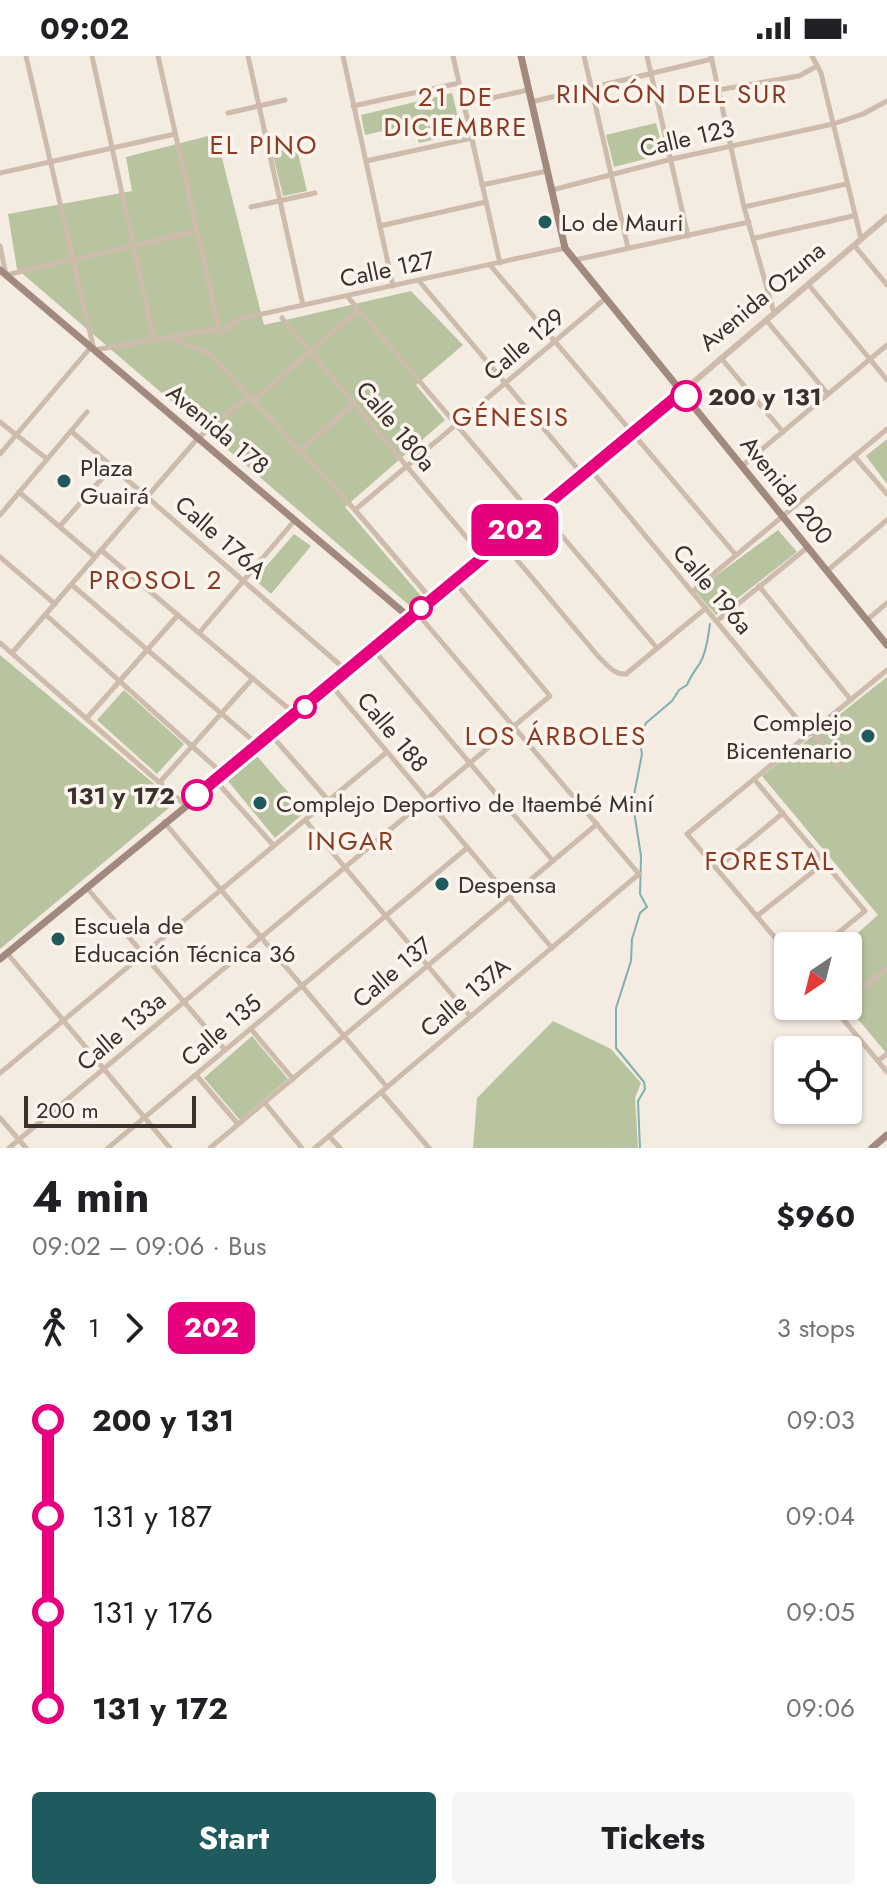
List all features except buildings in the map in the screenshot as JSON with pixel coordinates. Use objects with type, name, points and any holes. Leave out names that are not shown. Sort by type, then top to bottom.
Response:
[{"type":"main road","points":[[521,56],[565,248]]},
{"type":"main road","name":"Avenida 200","points":[[565,248],[887,645]]},
{"type":"main road","name":"Avenida 178","points":[[3,272],[295,520],[413,615]]},
{"type":"main road","name":"Avenida Ozuna","points":[[0,959],[272,736],[682,392]]},
{"type":"main road","points":[[872,1148],[886,1139]]},
{"type":"street","points":[[26,56],[92,348]]},
{"type":"street","points":[[92,56],[154,340]]},
{"type":"street","points":[[0,454],[92,348],[219,329],[158,56]]},
{"type":"street","points":[[248,56],[303,305]]},
{"type":"street","points":[[343,56],[393,286]]},
{"type":"street","points":[[453,56],[500,263]]},
{"type":"street","points":[[584,56],[628,248]]},
{"type":"street","points":[[647,56],[688,236]]},
{"type":"street","points":[[812,56],[821,73],[861,239]]},
{"type":"street","points":[[531,102],[711,57],[744,207],[774,313]]},
{"type":"street","points":[[718,90],[799,76],[817,66]]},
{"type":"street","points":[[353,106],[459,83]]},
{"type":"street","points":[[464,104],[528,90]]},
{"type":"street","points":[[228,113],[285,100]]},
{"type":"street","name":"Calle 123","points":[[551,190],[672,159],[833,124],[863,114],[887,101]]},
{"type":"street","points":[[0,173],[175,134]]},
{"type":"street","points":[[366,161],[472,138]]},
{"type":"street","points":[[482,185],[547,171]]},
{"type":"street","points":[[744,207],[846,184]]},
{"type":"street","points":[[251,207],[315,193]]},
{"type":"street","points":[[380,226],[486,202]]},
{"type":"street","points":[[755,238],[853,216]]},
{"type":"street","name":"Avenida Ozuna","points":[[682,392],[887,217]]},
{"type":"street","points":[[575,260],[749,222]]},
{"type":"street","points":[[0,246],[3,272],[197,231]]},
{"type":"street","points":[[854,245],[887,285]]},
{"type":"street","name":"Calle 127","points":[[221,333],[239,319],[565,248]]},
{"type":"street","points":[[490,265],[736,555]]},
{"type":"street","name":"Calle 196a","points":[[419,281],[505,383],[706,608],[842,769]]},
{"type":"street","points":[[808,284],[887,380]]},
{"type":"street","points":[[347,296],[456,424],[657,648]]},
{"type":"street","name":"Calle 129","points":[[355,510],[606,298]]},
{"type":"street","points":[[12,653],[198,438],[310,352],[358,309]]},
{"type":"street","name":"Calle 180a","points":[[282,318],[483,557]]},
{"type":"street","points":[[766,320],[828,394]]},
{"type":"street","points":[[170,337],[210,354],[355,510],[432,600]]},
{"type":"street","points":[[742,466],[887,345]]},
{"type":"street","points":[[721,358],[783,432]]},
{"type":"street","points":[[300,451],[354,404]]},
{"type":"street","points":[[0,515],[87,412]]},
{"type":"street","points":[[0,422],[47,459]]},
{"type":"street","points":[[692,592],[887,429]]},
{"type":"street","name":"Calle 176A","points":[[71,431],[347,671]]},
{"type":"street","points":[[854,456],[887,494]]},
{"type":"street","points":[[60,526],[112,467]]},
{"type":"street","points":[[19,492],[95,557]]},
{"type":"street","points":[[199,633],[295,520]]},
{"type":"street","points":[[827,571],[887,520]]},
{"type":"street","points":[[502,541],[598,656],[616,672],[626,674],[706,608]]},
{"type":"street","points":[[717,621],[808,547]]},
{"type":"street","points":[[101,550],[296,715]]},
{"type":"street","points":[[0,557],[55,604]]},
{"type":"street","name":"Calle 133a","points":[[9,1148],[550,696],[454,581]]},
{"type":"street","points":[[72,585],[258,745]]},
{"type":"street","points":[[759,586],[851,700]]},
{"type":"street","points":[[867,620],[887,603]]},
{"type":"street","points":[[46,615],[223,774]]},
{"type":"street","points":[[87,718],[178,615]]},
{"type":"street","points":[[413,615],[597,824]]},
{"type":"street","points":[[0,643],[185,805]]},
{"type":"street","points":[[373,649],[553,861]]},
{"type":"street","points":[[774,936],[687,834],[887,670]]},
{"type":"street","points":[[160,782],[253,678]]},
{"type":"street","name":"Calle 188","points":[[331,685],[552,948]]},
{"type":"street","points":[[272,736],[329,801]]},
{"type":"street","points":[[0,1073],[387,752]]},
{"type":"street","points":[[754,779],[865,911],[839,932]]},
{"type":"street","points":[[215,780],[274,846]]},
{"type":"street","points":[[717,868],[783,813]]},
{"type":"street","points":[[305,820],[470,1016]]},
{"type":"street","points":[[164,822],[387,1087]]},
{"type":"street","name":"Calle 137","points":[[210,1148],[597,824]]},
{"type":"street","name":"Calle 137A","points":[[315,1148],[639,874],[597,824]]},
{"type":"street","name":"Calle 135","points":[[108,1148],[467,848]]},
{"type":"street","points":[[757,916],[824,863]]},
{"type":"street","points":[[87,888],[225,1050]]},
{"type":"street","points":[[7,953],[170,1148]]},
{"type":"street","points":[[862,989],[887,968]]},
{"type":"street","points":[[844,1020],[887,1072]]},
{"type":"street","points":[[251,1029],[293,1079]]},
{"type":"street","points":[[878,1061],[887,1054]]},
{"type":"street","points":[[196,1075],[238,1124]]},
{"type":"street","points":[[381,1092],[429,1148]]},
{"type":"street","points":[[264,1102],[302,1148]]},
{"type":"street","points":[[0,1118],[26,1148]]},
{"type":"street","points":[[329,1136],[340,1148]]},
{"type":"green space","points":[[452,93],[462,133],[419,143],[414,124],[365,135],[361,115]]},
{"type":"green space","points":[[656,123],[664,154],[614,167],[606,135]]},
{"type":"green space","points":[[216,134],[264,325],[411,291],[463,345],[416,385],[445,420],[345,507],[421,596],[409,605],[17,269],[8,214],[132,191],[126,157]]},
{"type":"green space","points":[[296,145],[307,191],[283,196],[272,151]]},
{"type":"green space","points":[[887,439],[887,484],[866,456]]},
{"type":"green space","points":[[778,530],[797,552],[716,615],[695,591]]},
{"type":"green space","points":[[294,534],[311,546],[271,594],[256,581],[257,577]]},
{"type":"green space","points":[[0,655],[176,802],[0,949]]},
{"type":"green space","points":[[887,677],[887,1054],[859,1020],[862,1020],[862,932],[859,932],[878,915],[762,776]]},
{"type":"green space","points":[[124,690],[184,744],[157,774],[97,720]]},
{"type":"green space","points":[[257,756],[305,812],[275,838],[228,781]]},
{"type":"green space","points":[[553,1021],[611,1049],[641,1083],[635,1098],[638,1148],[473,1148],[477,1098]]},
{"type":"green space","points":[[252,1036],[288,1079],[240,1120],[204,1078]]},
{"type":"waterway","points":[[640,1148],[638,1101],[645,1089],[644,1082],[616,1048],[616,1008],[631,961],[632,939],[640,913],[647,907],[640,894],[641,856],[634,811],[640,804],[634,795],[642,754],[639,737],[646,723],[687,685],[704,654],[710,624]]},
{"type":"bus line","name":"202","points":[[197,795],[682,392],[686,396]]},
{"type":"place","name":"Lo de Mauri","points":[[545,222]]},
{"type":"place","name":"200 y 131","points":[[686,396]]},
{"type":"place","name":"Plaza Guairá","points":[[64,481]]},
{"type":"place","name":"Complejo Bicentenario","points":[[868,736]]},
{"type":"place","name":"131 y 172","points":[[197,795]]},
{"type":"place","name":"Complejo Deportivo de Itaembé Miní","points":[[260,803]]},
{"type":"place","name":"Despensa","points":[[442,884]]},
{"type":"place","name":"Escuela de Educación Técnica 36","points":[[58,939]]},
{"type":"district","name":"RINCÓN DEL SUR","points":[[672,94]]},
{"type":"district","name":"21 DE DICIEMBRE","points":[[456,112]]},
{"type":"district","name":"EL PINO","points":[[264,145]]},
{"type":"district","name":"GÉNESIS","points":[[511,417]]},
{"type":"district","name":"PROSOL 2","points":[[156,580]]},
{"type":"district","name":"LOS ÁRBOLES","points":[[556,736]]},
{"type":"district","name":"INGAR","points":[[351,841]]},
{"type":"district","name":"FORESTAL","points":[[770,861]]}]
